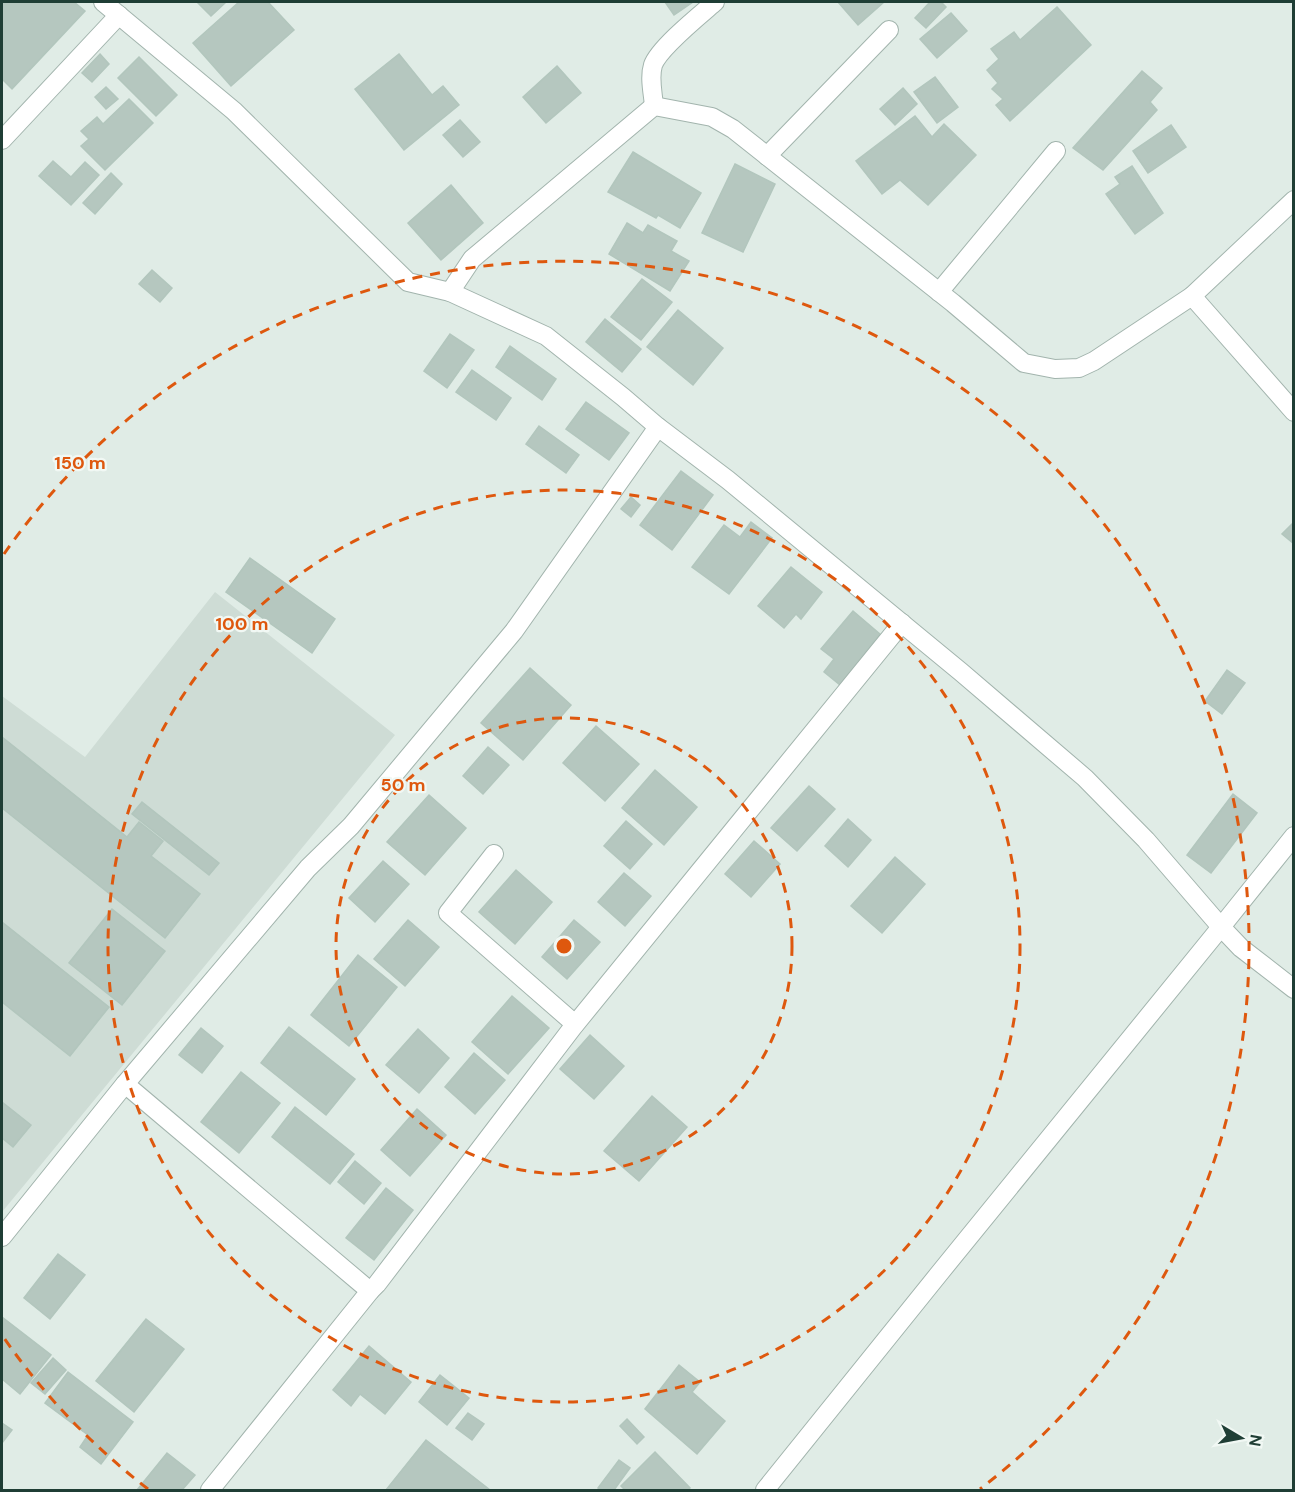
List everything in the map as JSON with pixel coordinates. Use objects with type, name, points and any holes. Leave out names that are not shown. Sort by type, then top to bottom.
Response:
[{"type":"street","points":[[103,2],[234,111],[408,282],[450,292],[546,336],[658,427],[728,480],[961,672],[1085,778],[1146,840],[1241,948],[1293,990]]},
{"type":"street","points":[[654,106],[651,76],[654,62],[668,44],[715,2]]},
{"type":"street","points":[[2,140],[119,15]]},
{"type":"street","points":[[767,156],[889,30]]},
{"type":"street","points":[[450,292],[472,259],[654,106]]},
{"type":"street","points":[[654,106],[712,117],[734,129],[939,292],[1024,363],[1054,369],[1079,368],[1094,362],[1192,296],[1293,200]]},
{"type":"street","points":[[939,292],[1056,151]]},
{"type":"street","points":[[1192,296],[1293,412]]},
{"type":"street","points":[[2,1237],[125,1084],[308,868],[351,826],[514,631],[658,427]]},
{"type":"street","points":[[210,1491],[377,1284],[575,1024],[902,624]]},
{"type":"street","points":[[765,1491],[1293,836]]},
{"type":"street","points":[[494,854],[448,913],[575,1024]]},
{"type":"street","points":[[125,1084],[370,1291]]},
{"type":"shaded area","points":[[215,592],[395,735],[2,1212],[2,696],[85,757]]},
{"type":"building","points":[[2,2],[74,2],[85,11],[12,89],[2,79]]},
{"type":"building","points":[[197,2],[226,2],[211,16]]},
{"type":"building","points":[[239,2],[268,2],[294,30],[231,86],[193,43]]},
{"type":"building","points":[[665,2],[693,2],[674,15]]},
{"type":"building","points":[[838,2],[884,2],[858,25]]},
{"type":"building","points":[[930,2],[941,2],[946,7],[926,28],[915,18]]},
{"type":"building","points":[[1057,7],[1091,45],[1010,121],[996,105],[1003,99],[992,89],[998,83],[987,70],[999,59],[991,49],[1014,32],[1020,40]]},
{"type":"building","points":[[951,13],[967,31],[937,58],[920,39]]},
{"type":"building","points":[[100,54],[109,64],[92,82],[82,73]]},
{"type":"building","points":[[399,54],[432,95],[443,86],[459,105],[404,150],[355,89]]},
{"type":"building","points":[[139,57],[177,95],[156,116],[118,78]]},
{"type":"building","points":[[557,66],[581,93],[546,123],[523,97]]},
{"type":"building","points":[[1142,71],[1162,88],[1150,102],[1157,110],[1103,170],[1073,148]]},
{"type":"building","points":[[935,77],[958,107],[937,123],[914,92]]},
{"type":"building","points":[[106,87],[118,99],[106,109],[95,97]]},
{"type":"building","points":[[903,88],[917,104],[895,125],[880,109]]},
{"type":"building","points":[[129,99],[153,123],[105,170],[81,146],[89,139],[81,131],[97,117],[103,124]]},
{"type":"building","points":[[915,116],[932,137],[944,124],[976,155],[928,205],[900,180],[882,194],[856,161]]},
{"type":"building","points":[[460,120],[480,142],[463,157],[443,135]]},
{"type":"building","points":[[1171,125],[1186,147],[1148,173],[1133,151]]},
{"type":"building","points":[[633,152],[701,193],[680,228],[608,192]]},
{"type":"building","points":[[53,161],[71,177],[85,162],[99,175],[71,205],[39,176]]},
{"type":"building","points":[[735,164],[775,184],[743,252],[702,233]]},
{"type":"building","points":[[1132,166],[1163,213],[1135,234],[1106,194],[1120,184],[1115,177]]},
{"type":"building","points":[[111,173],[122,184],[95,214],[83,203]]},
{"type":"building","points":[[451,185],[483,223],[441,260],[408,223]]},
{"type":"building","points":[[627,223],[643,233],[648,225],[677,241],[671,251],[689,261],[670,291],[609,254]]},
{"type":"building","points":[[152,270],[172,288],[160,302],[139,284]]},
{"type":"building","points":[[642,279],[672,302],[641,340],[611,317]]},
{"type":"building","points":[[678,310],[723,348],[693,385],[647,347]]},
{"type":"building","points":[[605,319],[641,349],[622,372],[586,342]]},
{"type":"building","points":[[450,334],[474,350],[447,388],[424,371]]},
{"type":"building","points":[[510,346],[556,379],[542,400],[496,367]]},
{"type":"building","points":[[472,370],[511,398],[496,420],[456,392]]},
{"type":"building","points":[[586,402],[629,433],[609,460],[566,429]]},
{"type":"building","points":[[539,426],[579,455],[566,473],[526,444]]},
{"type":"building","points":[[681,471],[713,495],[672,550],[640,525]]},
{"type":"building","points":[[631,497],[640,505],[631,517],[621,509]]},
{"type":"building","points":[[751,522],[772,538],[729,594],[692,567],[724,525],[740,537]]},
{"type":"building","points":[[1294,522],[1294,544],[1282,534]]},
{"type":"building","points":[[250,558],[335,619],[312,653],[226,592]]},
{"type":"building","points":[[791,567],[822,592],[801,619],[796,614],[784,628],[758,606]]},
{"type":"building","points":[[853,611],[880,634],[840,685],[824,672],[834,659],[821,649]]},
{"type":"building","points":[[530,668],[571,705],[523,760],[481,723]]},
{"type":"building","points":[[1227,670],[1245,683],[1222,714],[1205,701]]},
{"type":"building","points":[[596,726],[639,764],[605,801],[563,763]]},
{"type":"building","points":[[2,737],[127,837],[139,822],[163,841],[151,856],[200,894],[165,938],[2,808]]},
{"type":"building","points":[[488,747],[509,765],[483,794],[463,776]]},
{"type":"building","points":[[655,770],[697,807],[664,845],[622,808]]},
{"type":"building","points":[[809,786],[835,809],[797,851],[771,828]]},
{"type":"building","points":[[1233,794],[1257,813],[1211,873],[1187,855]]},
{"type":"building","points":[[429,795],[466,828],[425,875],[387,842]]},
{"type":"building","points":[[142,802],[219,863],[209,875],[132,814]]},
{"type":"building","points":[[848,819],[871,840],[848,867],[825,846]]},
{"type":"building","points":[[626,821],[652,844],[630,869],[604,846]]},
{"type":"building","points":[[754,841],[780,864],[751,897],[725,874]]},
{"type":"building","points":[[895,857],[925,884],[882,933],[851,906]]},
{"type":"building","points":[[383,861],[409,884],[375,922],[349,898]]},
{"type":"building","points":[[516,870],[552,902],[515,944],[479,912]]},
{"type":"building","points":[[624,873],[651,896],[625,926],[598,902]]},
{"type":"building","points":[[112,909],[165,951],[122,1005],[69,963]]},
{"type":"building","points":[[408,920],[439,947],[405,986],[374,959]]},
{"type":"building","points":[[574,920],[600,942],[567,979],[542,957]]},
{"type":"building","points":[[2,922],[109,1007],[70,1056],[2,1002]]},
{"type":"building","points":[[358,955],[397,987],[349,1046],[311,1015]]},
{"type":"building","points":[[512,996],[549,1028],[508,1074],[472,1042]]},
{"type":"building","points":[[289,1027],[355,1079],[326,1115],[261,1063]]},
{"type":"building","points":[[201,1028],[223,1046],[202,1073],[179,1055]]},
{"type":"building","points":[[418,1029],[449,1058],[419,1093],[386,1065]]},
{"type":"building","points":[[590,1035],[624,1066],[594,1099],[560,1069]]},
{"type":"building","points":[[474,1053],[505,1080],[475,1114],[445,1087]]},
{"type":"building","points":[[241,1072],[280,1103],[239,1153],[201,1122]]},
{"type":"building","points":[[652,1096],[687,1127],[639,1181],[604,1151]]},
{"type":"building","points":[[2,1102],[31,1125],[13,1147],[2,1138]]},
{"type":"building","points":[[295,1107],[354,1154],[330,1184],[272,1137]]},
{"type":"building","points":[[417,1109],[446,1135],[410,1176],[381,1150]]},
{"type":"building","points":[[355,1161],[381,1183],[364,1204],[338,1182]]},
{"type":"building","points":[[386,1188],[413,1210],[374,1260],[346,1238]]},
{"type":"building","points":[[58,1254],[85,1275],[50,1319],[24,1298]]},
{"type":"building","points":[[2,1317],[51,1355],[20,1394],[2,1379]]},
{"type":"building","points":[[146,1319],[184,1349],[134,1412],[96,1381]]},
{"type":"building","points":[[369,1346],[411,1382],[385,1414],[360,1394],[351,1406],[333,1390]]},
{"type":"building","points":[[53,1358],[66,1370],[45,1394],[31,1383]]},
{"type":"building","points":[[679,1365],[700,1382],[692,1392],[725,1421],[697,1454],[645,1409]]},
{"type":"building","points":[[68,1372],[133,1422],[101,1464],[80,1447],[88,1435],[45,1403]]},
{"type":"building","points":[[440,1375],[469,1398],[447,1425],[419,1402]]},
{"type":"building","points":[[468,1413],[484,1424],[472,1440],[456,1428]]},
{"type":"building","points":[[627,1419],[644,1437],[637,1444],[620,1426]]},
{"type":"building","points":[[2,1423],[12,1430],[2,1443]]},
{"type":"building","points":[[426,1440],[490,1490],[386,1490]]},
{"type":"building","points":[[655,1452],[690,1488],[687,1490],[625,1490],[621,1486]]},
{"type":"building","points":[[167,1453],[195,1475],[182,1490],[137,1490]]},
{"type":"building","points":[[619,1460],[630,1468],[614,1490],[598,1488]]}]
